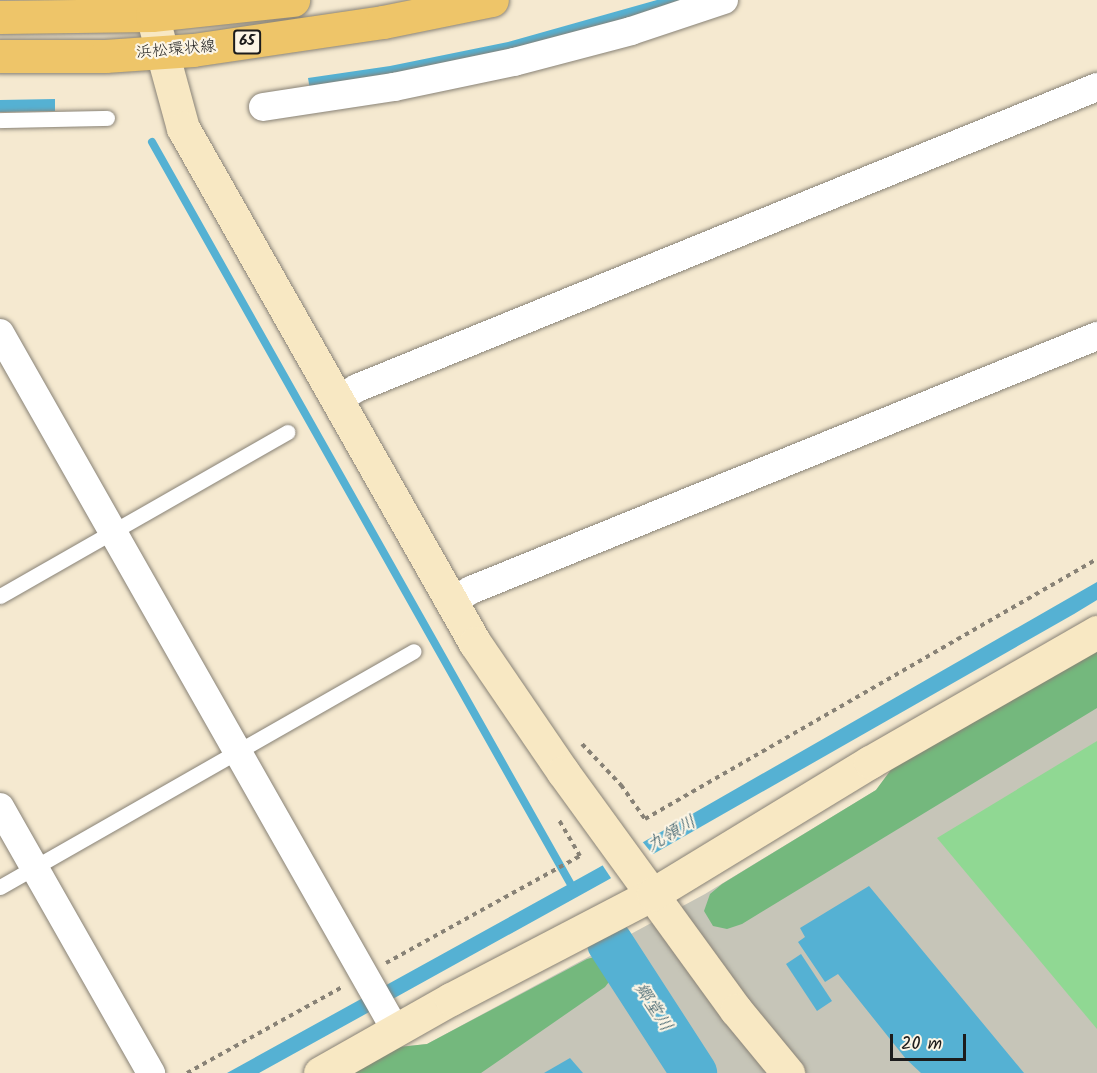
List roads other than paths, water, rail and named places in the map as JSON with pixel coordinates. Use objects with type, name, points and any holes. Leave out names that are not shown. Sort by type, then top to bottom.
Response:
[{"type":"main road","name":"65","points":[[0,17],[293,0]]},
{"type":"main road","name":"浜松環状線","points":[[0,56],[162,53],[383,22],[492,0]]},
{"type":"street","points":[[263,107],[394,87],[514,63],[631,31],[723,0]]},
{"type":"street","points":[[150,8],[183,128],[451,602],[526,721],[736,1010],[788,1073]]},
{"type":"street","points":[[337,400],[357,388],[1097,87]]},
{"type":"street","points":[[0,333],[392,1024]]},
{"type":"street","points":[[451,602],[471,590],[1097,336]]},
{"type":"street","points":[[320,1073],[392,1024],[870,762],[1097,632]]},
{"type":"street","points":[[0,807],[151,1073]]},
{"type":"lane","points":[[0,120],[107,118]]},
{"type":"lane","points":[[0,596],[288,432]]},
{"type":"lane","points":[[0,887],[413,651]]},
{"type":"water","points":[[657,0],[694,0],[570,38],[310,90],[308,78],[390,66],[508,42]]},
{"type":"water","points":[[55,99],[55,111],[0,112],[0,100]]},
{"type":"water","name":"九領川","points":[[1097,582],[1097,600],[606,881],[259,1073],[227,1073],[598,868]]},
{"type":"water","points":[[869,886],[1024,1073],[921,1073],[906,1059],[838,974],[825,982],[798,942],[805,937],[800,928]]},
{"type":"water","points":[[801,954],[832,1001],[817,1011],[786,964]]},
{"type":"water","points":[[570,1058],[583,1073],[544,1073]]},
{"type":"waterway","points":[[152,142],[574,890]]},
{"type":"waterway","name":"郷堂川","points":[[610,943],[694,1073]]}]
